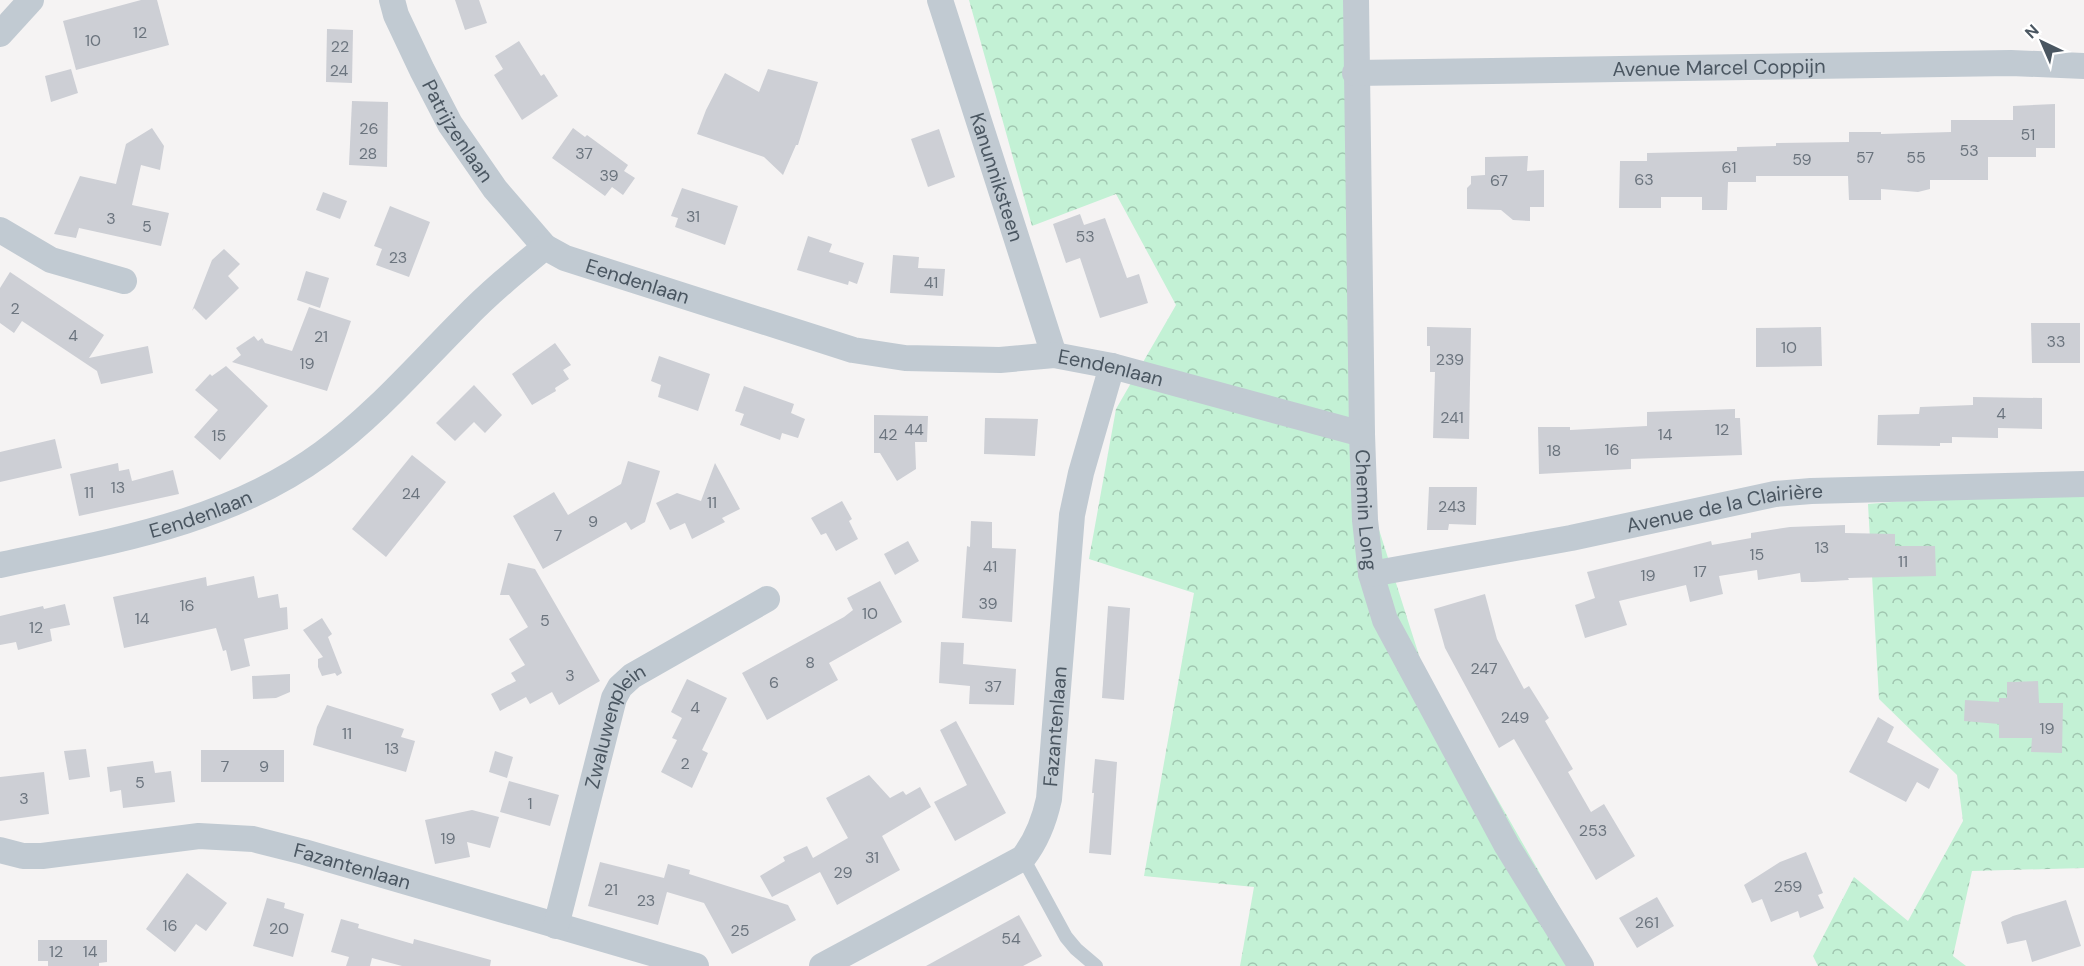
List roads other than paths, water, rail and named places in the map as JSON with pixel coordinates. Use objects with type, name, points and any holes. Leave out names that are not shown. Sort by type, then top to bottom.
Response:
[{"type":"street","points":[[0,34],[31,0]]},
{"type":"street","name":"Patrijzenlaan","points":[[392,0],[396,15],[450,124],[495,189],[545,247]]},
{"type":"street","name":"Kanunniksteen","points":[[940,0],[1054,355]]},
{"type":"street","name":"Chemin Long","points":[[1356,0],[1355,73],[1362,434],[1365,520],[1371,574],[1385,620],[1507,846],[1581,966]]},
{"type":"street","name":"Avenue Marcel Coppijn","points":[[1355,73],[2011,63],[2084,66]]},
{"type":"street","points":[[0,230],[51,260],[124,281]]},
{"type":"street","name":"Eendenlaan","points":[[0,565],[162,530],[240,501],[292,473],[322,454],[382,403],[504,280],[545,247],[565,258],[853,350],[905,358],[1000,360],[1054,355],[1112,366],[1362,434]]},
{"type":"street","name":"Fazantenlaan","points":[[822,966],[1023,858],[1043,825],[1049,800],[1072,515],[1081,473],[1112,366]]},
{"type":"street","name":"Avenue de la Clairière","points":[[1371,574],[1571,538],[1775,494],[1811,491],[2084,484]]},
{"type":"street","name":"Zwaluwenplein","points":[[556,926],[614,698],[620,687],[632,676],[767,599]]},
{"type":"street","name":"Fazantenlaan","points":[[0,850],[23,856],[42,856],[199,836],[253,839],[696,966]]},
{"type":"lane","points":[[1023,858],[1066,937],[1096,966]]}]
